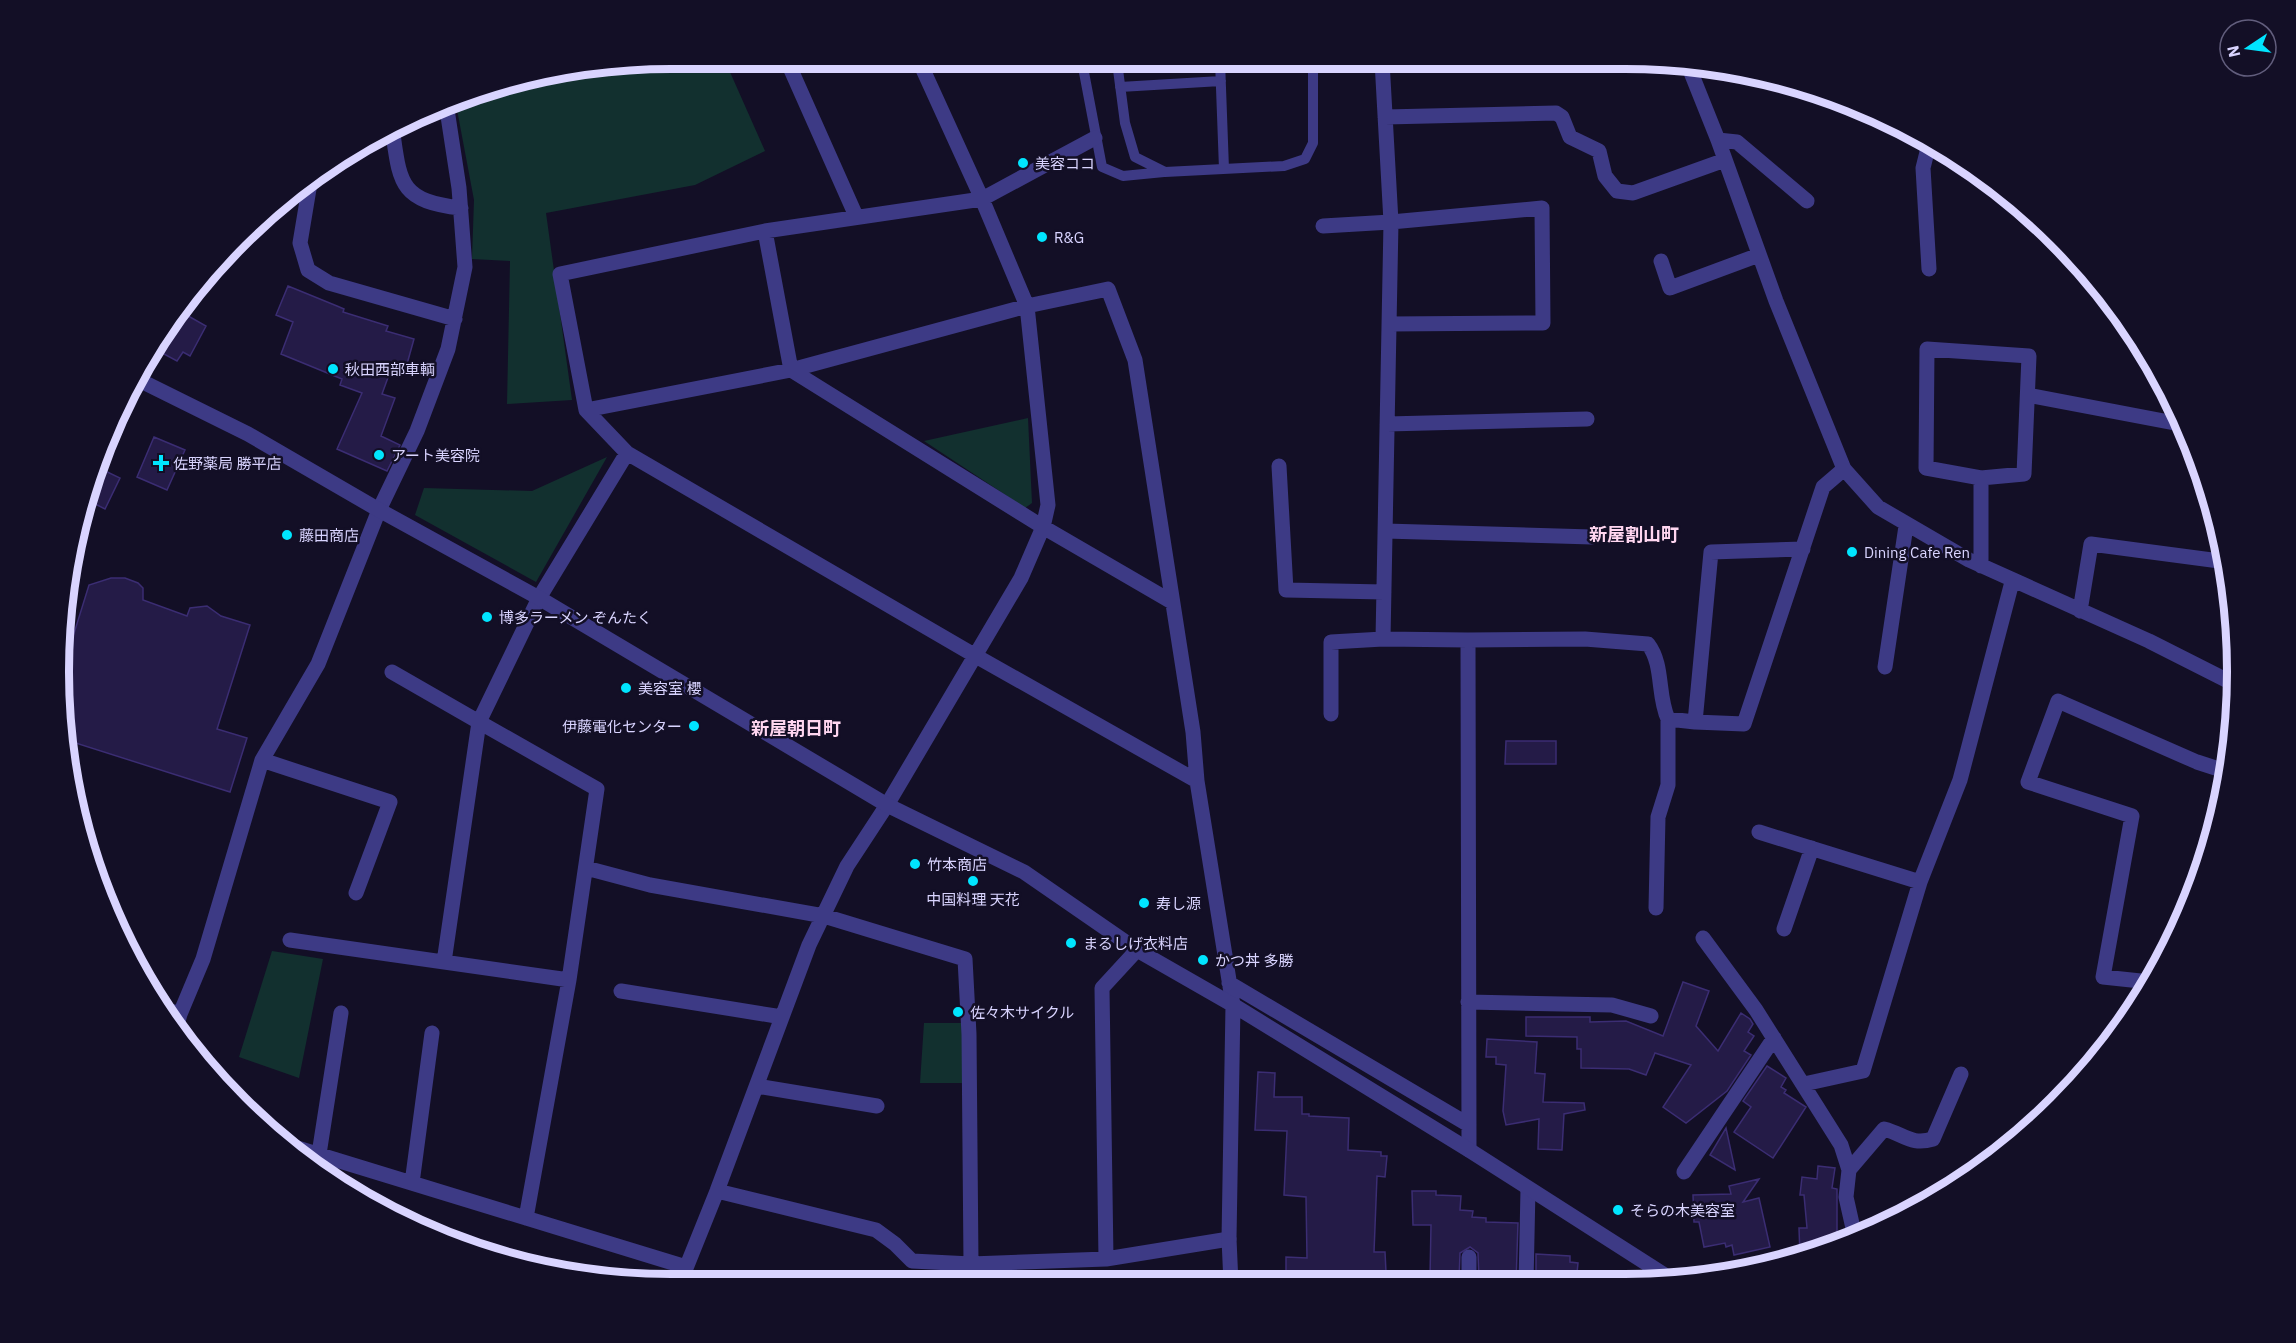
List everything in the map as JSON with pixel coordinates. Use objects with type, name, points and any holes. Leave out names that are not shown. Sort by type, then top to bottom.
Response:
[{"type":"street","points":[[791,69],[856,216]]},
{"type":"street","points":[[683,1274],[717,1191],[809,945],[847,866],[887,805],[1021,578],[1043,527],[1048,505],[1027,306],[982,199],[923,69]]},
{"type":"street","points":[[1382,69],[1391,222],[1383,639]]},
{"type":"street","points":[[1691,73],[1759,255],[1844,468],[1878,507],[1906,526],[2013,582],[2149,641],[2227,680]]},
{"type":"street","points":[[175,1012],[203,959],[262,760],[318,664],[379,510],[421,421],[448,349],[465,267],[461,208],[447,113]]},
{"type":"street","points":[[1385,117],[1556,113],[1562,117],[1570,137],[1599,151],[1605,176],[1617,191],[1633,193],[1725,160]]},
{"type":"street","points":[[393,137],[399,177],[411,194],[435,205],[461,208]]},
{"type":"street","points":[[1095,138],[982,199],[765,231],[560,274],[586,410],[627,453],[974,655],[1197,781]]},
{"type":"street","points":[[1718,140],[1737,142],[1807,201]]},
{"type":"street","points":[[1927,151],[1923,168],[1929,269]]},
{"type":"street","points":[[309,191],[300,243],[308,270],[329,283],[455,319]]},
{"type":"street","points":[[1323,226],[1542,208],[1543,323],[1389,324]]},
{"type":"street","points":[[765,231],[791,370],[1043,527],[1172,602]]},
{"type":"street","points":[[1661,261],[1670,288],[1759,255]]},
{"type":"street","points":[[586,410],[791,370],[1027,306],[1108,289],[1135,360],[1193,732],[1197,781],[1233,1005],[1229,1239],[1231,1274]]},
{"type":"street","points":[[1927,349],[2029,356],[2024,474],[1981,478],[1926,468],[1927,349]]},
{"type":"street","points":[[143,382],[248,434],[379,510],[539,598],[887,805],[1024,872],[1137,950],[1233,1005],[1469,1150],[1661,1273]]},
{"type":"street","points":[[2028,395],[2173,423]]},
{"type":"street","points":[[1387,424],[1587,419]]},
{"type":"street","points":[[444,962],[479,722],[539,598],[627,453]]},
{"type":"street","points":[[1279,466],[1286,590],[1384,592]]},
{"type":"street","points":[[1668,719],[1744,724],[1823,487],[1844,468]]},
{"type":"street","points":[[1981,478],[1981,566]]},
{"type":"street","points":[[1885,667],[1906,526]]},
{"type":"street","points":[[1385,531],[1592,537]]},
{"type":"street","points":[[2080,611],[2091,544],[2216,561]]},
{"type":"street","points":[[1695,722],[1711,552],[1803,549]]},
{"type":"street","points":[[1804,1084],[1863,1071],[1920,882],[1960,780],[2013,582]]},
{"type":"street","points":[[1331,714],[1331,642],[1383,639],[1585,639],[1648,644],[1656,654],[1663,708],[1668,719],[1668,785],[1658,817],[1656,908]]},
{"type":"street","points":[[1467,640],[1469,1150]]},
{"type":"street","points":[[392,672],[597,789],[569,980],[526,1218]]},
{"type":"street","points":[[2141,981],[2103,977],[2132,816],[2028,782],[2058,701],[2196,762],[2219,769]]},
{"type":"street","points":[[262,760],[390,802],[356,893]]},
{"type":"street","points":[[1759,832],[1920,882]]},
{"type":"street","points":[[1784,929],[1812,849]]},
{"type":"street","points":[[586,868],[650,885],[824,916],[965,959],[969,1034],[971,1264]]},
{"type":"street","points":[[1702,938],[1756,1010],[1841,1145],[1849,1170],[1846,1197],[1853,1229]]},
{"type":"street","points":[[290,940],[569,980]]},
{"type":"street","points":[[1106,1259],[1102,988],[1137,950]]},
{"type":"street","points":[[1229,983],[1469,1125]]},
{"type":"street","points":[[621,991],[782,1017]]},
{"type":"street","points":[[1468,1002],[1612,1005],[1651,1016]]},
{"type":"street","points":[[319,1155],[342,1013]]},
{"type":"street","points":[[412,1183],[432,1033]]},
{"type":"street","points":[[1684,1172],[1774,1038]]},
{"type":"street","points":[[1849,1170],[1884,1129],[1894,1131],[1916,1143],[1933,1139],[1961,1074]]},
{"type":"street","points":[[757,1086],[877,1106]]},
{"type":"street","points":[[309,1152],[686,1267]]},
{"type":"street","points":[[1526,1274],[1528,1189]]},
{"type":"street","points":[[717,1191],[876,1230],[895,1244],[912,1262],[971,1264],[1106,1259],[1229,1239]]},
{"type":"street","points":[[1469,1257],[1469,1274]]},
{"type":"lane","points":[[1083,69],[1101,167],[1123,176],[1284,166],[1305,159],[1313,143],[1313,69]]},
{"type":"lane","points":[[1118,69],[1125,123],[1135,157],[1165,172]]},
{"type":"lane","points":[[1220,69],[1224,169]]},
{"type":"lane","points":[[1120,87],[1221,81]]},
{"type":"green space","points":[[729,69],[765,151],[695,185],[546,213],[572,400],[507,404],[510,261],[472,259],[474,200],[457,109],[516,90],[593,74],[632,70]]},
{"type":"green space","points":[[1028,418],[1032,503],[1025,508],[924,441]]},
{"type":"green space","points":[[607,457],[536,582],[415,515],[424,488],[532,491]]},
{"type":"green space","points":[[272,951],[323,959],[299,1078],[239,1057]]},
{"type":"green space","points":[[924,1023],[964,1023],[963,1083],[920,1083]]},
{"type":"building","points":[[288,286],[344,309],[343,312],[388,326],[386,331],[414,339],[407,364],[394,361],[382,394],[395,398],[381,436],[400,445],[387,471],[337,449],[362,393],[340,385],[342,379],[281,354],[293,322],[276,315]]},
{"type":"building","points":[[187,315],[206,326],[190,356],[183,352],[177,361],[162,353]]},
{"type":"building","name":"佐野薬局 勝平店","points":[[154,437],[185,450],[167,490],[137,477]]},
{"type":"building","points":[[104,470],[120,478],[105,509],[94,503]]},
{"type":"building","points":[[111,578],[125,578],[138,583],[143,588],[143,600],[187,616],[190,608],[207,606],[221,616],[250,625],[217,729],[247,738],[230,792],[73,742],[70,711],[70,647],[89,585]]},
{"type":"building","points":[[1506,741],[1556,741],[1556,764],[1505,764]]},
{"type":"building","points":[[1683,982],[1709,991],[1696,1026],[1718,1051],[1741,1013],[1753,1024],[1748,1032],[1754,1036],[1744,1051],[1751,1055],[1727,1091],[1686,1123],[1663,1107],[1691,1065],[1655,1053],[1646,1075],[1629,1069],[1581,1068],[1581,1049],[1577,1049],[1577,1037],[1526,1036],[1526,1017],[1590,1017],[1590,1022],[1626,1021],[1663,1036]]},
{"type":"building","points":[[1487,1039],[1537,1042],[1535,1073],[1545,1074],[1543,1102],[1584,1103],[1585,1110],[1564,1114],[1562,1150],[1538,1149],[1539,1119],[1506,1125],[1503,1111],[1506,1065],[1496,1064],[1496,1057],[1486,1057]]},
{"type":"building","points":[[1767,1066],[1786,1078],[1781,1087],[1786,1090],[1784,1093],[1806,1107],[1773,1158],[1734,1132],[1751,1107],[1743,1101]]},
{"type":"building","points":[[1258,1072],[1275,1073],[1274,1097],[1302,1097],[1302,1114],[1309,1114],[1309,1116],[1349,1118],[1348,1150],[1381,1152],[1381,1156],[1387,1156],[1385,1177],[1377,1176],[1374,1252],[1385,1252],[1386,1272],[1376,1274],[1286,1274],[1286,1257],[1307,1258],[1306,1197],[1284,1195],[1287,1131],[1255,1130]]},
{"type":"building","points":[[1726,1128],[1735,1170],[1710,1155]]},
{"type":"building","points":[[1818,1166],[1835,1168],[1832,1188],[1837,1189],[1837,1235],[1800,1247],[1799,1228],[1807,1228],[1804,1195],[1800,1195],[1802,1177],[1817,1179]]},
{"type":"building","points":[[1759,1179],[1743,1202],[1759,1198],[1770,1247],[1734,1255],[1732,1245],[1726,1247],[1725,1243],[1704,1247],[1699,1222],[1694,1222],[1693,1195],[1731,1194],[1729,1186]]},
{"type":"building","points":[[1412,1191],[1436,1191],[1436,1195],[1461,1196],[1460,1210],[1473,1211],[1472,1217],[1486,1218],[1486,1222],[1518,1223],[1516,1274],[1479,1274],[1478,1253],[1470,1247],[1460,1253],[1459,1274],[1430,1274],[1431,1225],[1413,1225]]},
{"type":"building","points":[[1536,1254],[1570,1256],[1570,1262],[1578,1263],[1577,1274],[1536,1274]]},
{"type":"place","name":"美容ココ","points":[[1023,163]]},
{"type":"place","name":"R&G","points":[[1042,237]]},
{"type":"place","name":"秋田西部車輌","points":[[333,369]]},
{"type":"place","name":"アート美容院","points":[[379,455]]},
{"type":"place","name":"佐野薬局 勝平店","points":[[161,463]]},
{"type":"place","name":"藤田商店","points":[[287,535]]},
{"type":"place","name":"Dining Cafe Ren","points":[[1852,552]]},
{"type":"place","name":"博多ラーメン ぞんたく","points":[[487,617]]},
{"type":"place","name":"美容室 櫻","points":[[626,688]]},
{"type":"place","name":"伊藤電化センター","points":[[694,726]]},
{"type":"place","name":"竹本商店","points":[[915,864]]},
{"type":"place","name":"中国料理 天花","points":[[973,881]]},
{"type":"place","name":"寿し源","points":[[1144,903]]},
{"type":"place","name":"まるしげ衣料店","points":[[1071,943]]},
{"type":"place","name":"かつ丼 多勝","points":[[1203,960]]},
{"type":"place","name":"佐々木サイクル","points":[[958,1012]]},
{"type":"place","name":"そらの木美容室","points":[[1618,1210]]},
{"type":"district","name":"新屋割山町","points":[[1634,534]]},
{"type":"district","name":"新屋朝日町","points":[[796,728]]}]
